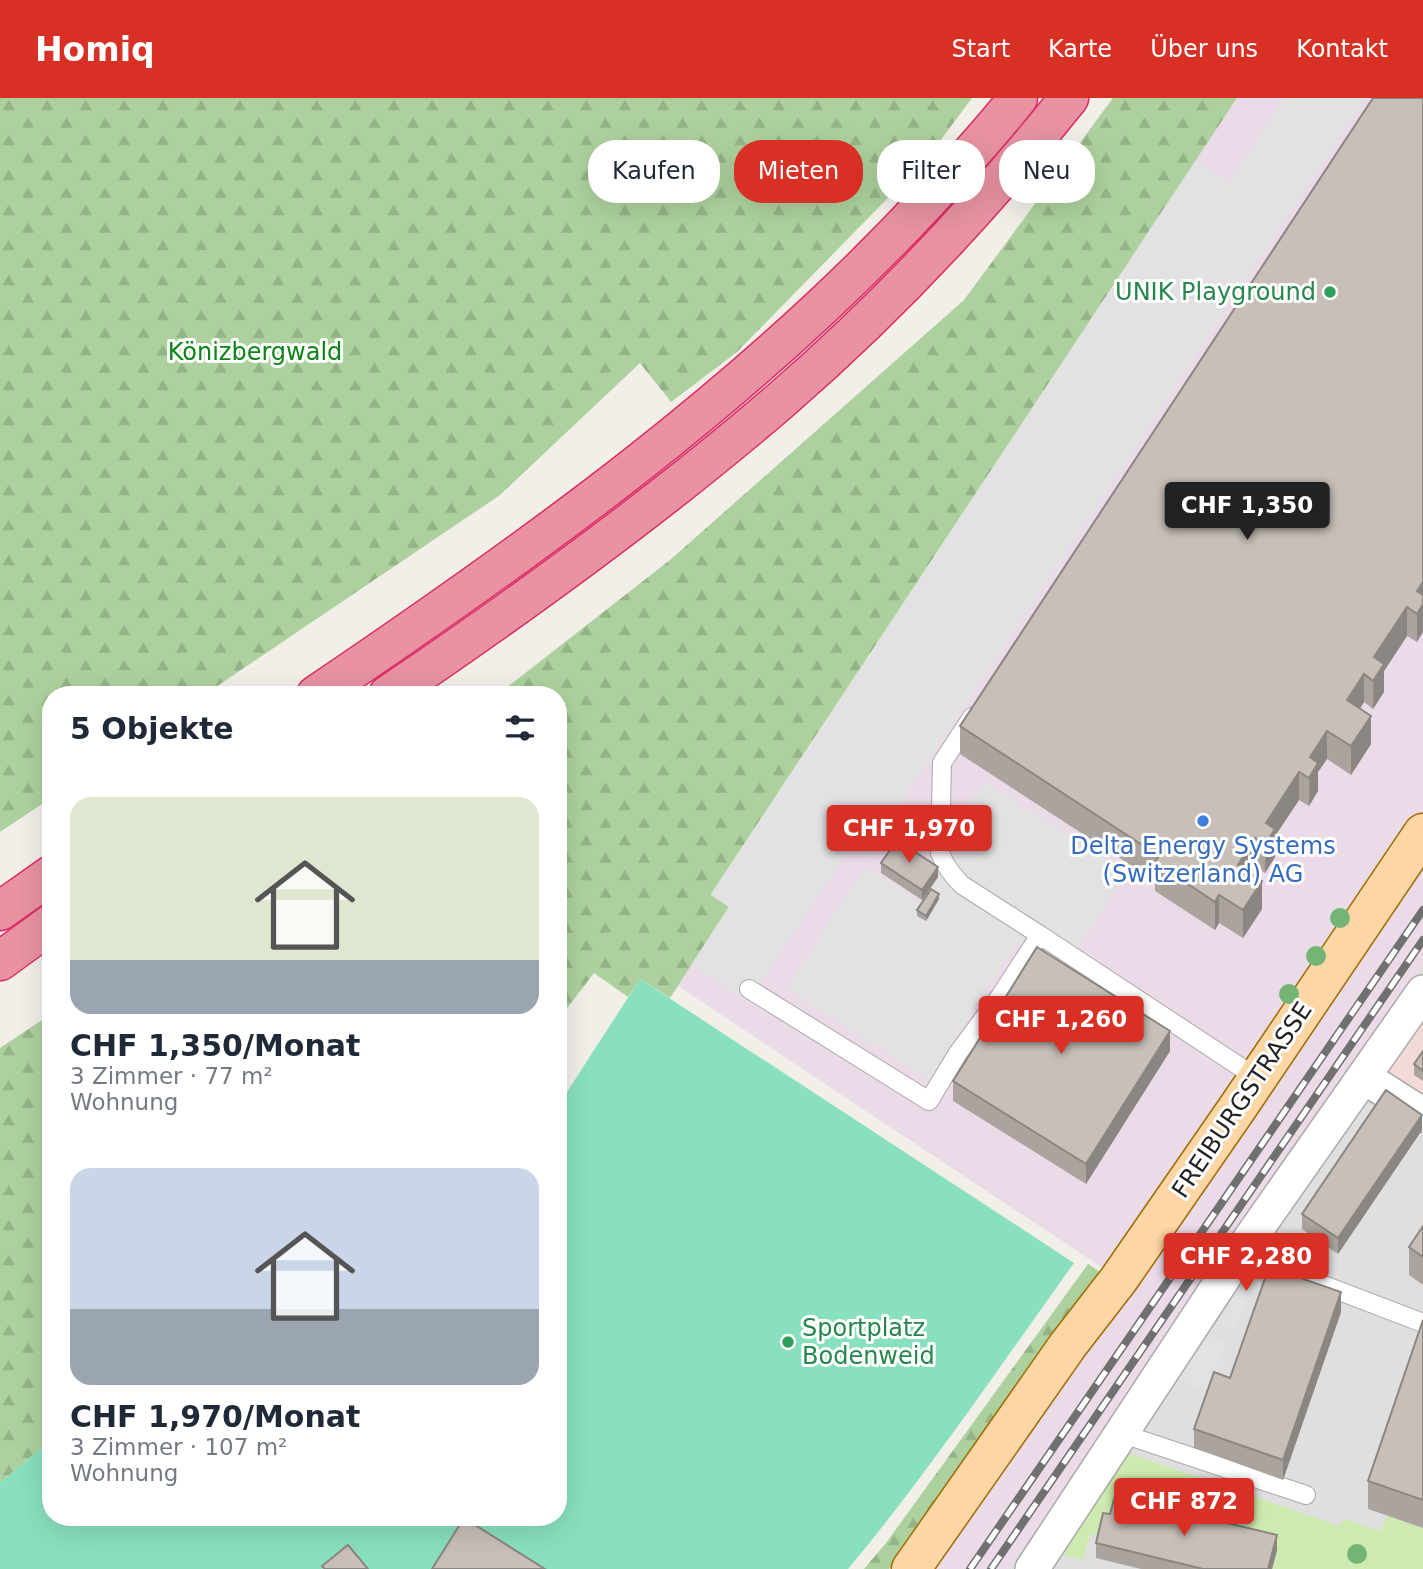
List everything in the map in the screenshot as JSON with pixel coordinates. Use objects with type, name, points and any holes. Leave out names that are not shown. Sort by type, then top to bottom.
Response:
[{"type":"highway","points":[[329,686],[580,510],[757,367],[866,266],[1018,98]]},
{"type":"highway","points":[[401,686],[602,543],[712,458],[783,398],[942,245],[995,187],[1069,98]]},
{"type":"highway","points":[[0,911],[42,881]]},
{"type":"highway","points":[[0,961],[42,931]]},
{"type":"main road","name":"FREIBURGSTRASSE","points":[[911,1569],[1068,1345],[1119,1279],[1423,833]]},
{"type":"street","points":[[1032,1569],[1240,1253],[1423,992]]},
{"type":"street","points":[[1364,1077],[1423,1115]]},
{"type":"lane","points":[[981,705],[942,763],[940,853],[952,874],[962,885],[1257,1079]]},
{"type":"lane","points":[[749,989],[929,1101],[958,1053],[1001,995],[1040,935]]},
{"type":"lane","points":[[1240,1253],[1423,1323]]},
{"type":"lane","points":[[1120,1433],[1306,1495]]},
{"type":"shaded area","points":[[1237,98],[1423,98],[1423,833],[1119,1279],[678,986],[691,965],[711,895]]},
{"type":"shaded area","points":[[1284,98],[1366,98],[865,857],[850,848],[748,1002],[691,965],[729,907],[711,895],[1196,160],[1229,182]]},
{"type":"shaded area","points":[[984,781],[1127,873],[1063,972],[1017,943],[928,1080],[786,989],[865,866],[923,903],[972,826],[960,818]]},
{"type":"shaded area","points":[[1423,849],[1423,964],[1008,1569],[931,1569]]},
{"type":"shaded area","points":[[1423,964],[1423,1569],[1008,1569],[1194,1299]]},
{"type":"shaded area","points":[[1423,1006],[1423,1098],[1379,1070]]},
{"type":"shaded area","points":[[1248,1280],[1254,1284],[1235,1328],[1219,1324]]},
{"type":"shaded area","points":[[1209,1336],[1226,1343],[1207,1390],[1179,1380]]},
{"type":"green space","name":"Könizbergwald","points":[[0,98],[972,98],[941,140],[877,140],[877,203],[883,203],[737,352],[671,402],[640,363],[500,495],[217,686],[42,686],[42,804],[0,832]]},
{"type":"green space","points":[[1113,98],[1237,98],[711,894],[729,907],[670,998],[640,979],[628,997],[594,973],[567,1008],[567,686],[509,686],[670,560],[964,300],[1036,203],[1095,203],[1095,140],[1082,140]]},
{"type":"green space","name":"Sportplatz Bodenweid","points":[[640,979],[1074,1263],[936,1457],[848,1569],[0,1569],[0,1483],[42,1448],[42,1526],[567,1526],[567,1092]]},
{"type":"green space","points":[[42,1020],[42,1448],[0,1483],[0,1048]]},
{"type":"green space","points":[[1088,1264],[1100,1272],[900,1555],[889,1569],[864,1569],[886,1543]]},
{"type":"green space","points":[[1128,1453],[1340,1526],[1344,1519],[1381,1531],[1387,1516],[1423,1528],[1423,1569],[1272,1569],[1276,1550],[1090,1534],[1083,1560],[1059,1554]]},
{"type":"building","points":[[1373,98],[1423,98],[1423,582],[1417,591],[1423,595],[1423,604],[1417,614],[1407,607],[1374,657],[1384,664],[1373,681],[1364,674],[1347,700],[1371,716],[1351,746],[1327,731],[1310,757],[1318,763],[1309,778],[1299,772],[1266,823],[1275,829],[1265,845],[1255,838],[1238,865],[1262,881],[1243,910],[1219,895],[1215,902],[1155,862],[1159,856],[960,726]]},
{"type":"building","points":[[897,840],[938,867],[922,890],[881,863]]},
{"type":"building","points":[[931,889],[939,894],[926,916],[917,910]]},
{"type":"building","points":[[1037,947],[1170,1031],[1086,1164],[953,1081]]},
{"type":"building","points":[[1423,1051],[1423,1071],[1414,1064]]},
{"type":"building","points":[[1386,1090],[1422,1115],[1338,1238],[1302,1214]]},
{"type":"building","points":[[1423,1226],[1423,1257],[1409,1247]]},
{"type":"building","points":[[1269,1267],[1341,1292],[1283,1460],[1194,1429],[1214,1372],[1230,1378]]},
{"type":"building","points":[[1423,1320],[1423,1500],[1368,1481]]},
{"type":"building","points":[[1115,1496],[1277,1535],[1268,1569],[1203,1569],[1096,1543],[1103,1513],[1110,1514]]},
{"type":"building","points":[[459,1526],[477,1526],[545,1569],[432,1569]]},
{"type":"building","points":[[348,1545],[368,1569],[325,1569],[322,1566]]},
{"type":"railway","points":[[970,1569],[1423,910]]},
{"type":"railway","points":[[991,1569],[1423,940]]},
{"type":"place","name":"UNIK Playground","points":[[1330,292]]},
{"type":"place","name":"Delta Energy Systems (Switzerland) AG","points":[[1203,821]]},
{"type":"place","name":"Sportplatz Bodenweid","points":[[788,1342]]}]
